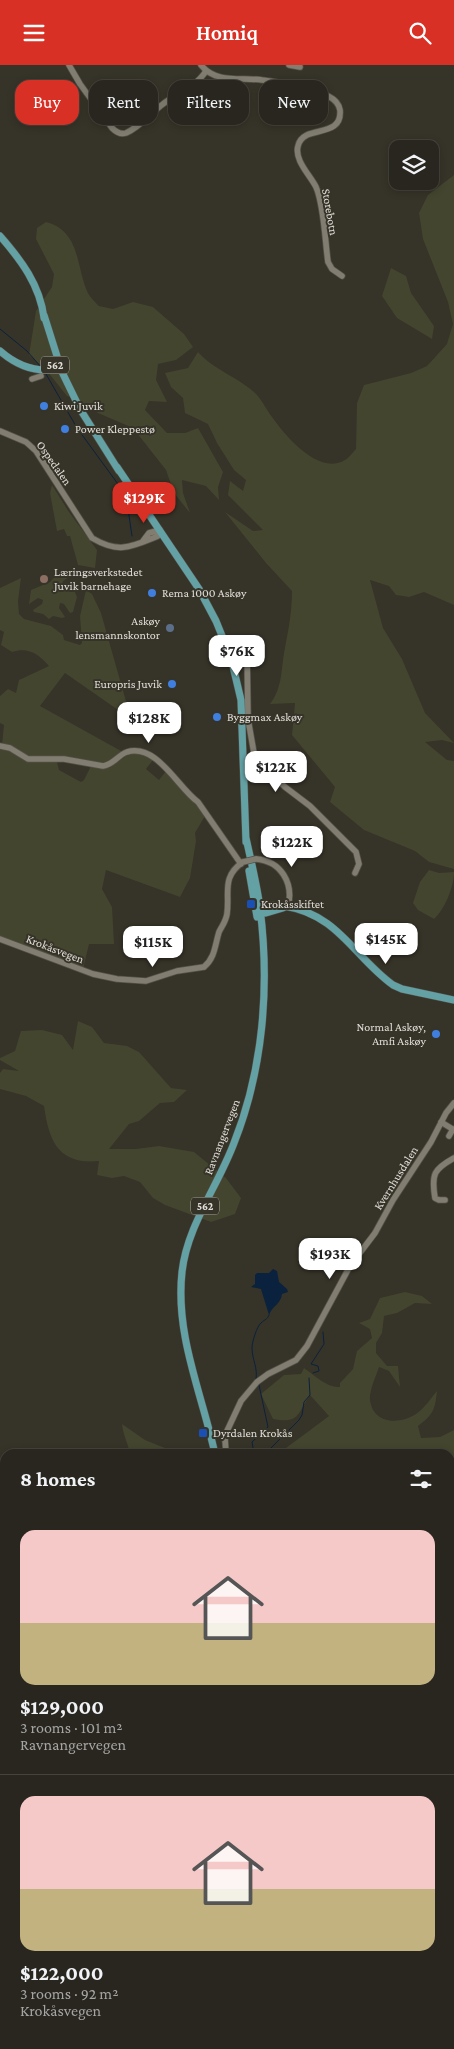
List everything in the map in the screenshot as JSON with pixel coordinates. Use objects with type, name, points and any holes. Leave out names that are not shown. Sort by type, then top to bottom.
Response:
[{"type":"main road","name":"Ravnangervegen","points":[[0,236],[28,271],[37,292],[57,365],[80,409],[158,532],[199,589],[228,650],[241,699],[247,859],[259,910],[262,935],[264,977],[260,1040],[249,1099],[228,1160],[190,1237],[182,1266],[180,1296],[182,1320],[214,1449]]},
{"type":"main road","points":[[0,351],[23,366],[42,373],[57,365]]},
{"type":"main road","points":[[259,910],[273,905],[288,907],[317,917],[333,927],[393,985],[402,989],[454,1000]]},
{"type":"main road","points":[[259,910],[272,911],[288,907]]},
{"type":"main road","name":"Ravnangervegen","points":[[259,910],[264,977]]},
{"type":"main road","points":[[262,935],[265,923],[272,911]]},
{"type":"main road","name":"Ravnangervegen","points":[[204,1416],[209,1449]]},
{"type":"street","points":[[69,65],[80,84],[112,128],[121,133],[140,123],[163,103],[198,81],[206,71],[201,65]]},
{"type":"street","points":[[289,65],[300,67]]},
{"type":"street","name":"Storebotn","points":[[206,71],[229,79],[263,80],[290,86],[328,97],[337,104],[340,115],[335,125],[329,129],[304,136],[299,142],[297,150],[299,159],[318,191],[328,262],[332,269],[342,276]]},
{"type":"street","points":[[32,379],[42,373]]},
{"type":"street","name":"Ospedalen","points":[[0,431],[26,442],[36,451],[86,532],[97,541],[118,549],[128,547],[158,532]]},
{"type":"street","points":[[228,650],[241,645],[247,650],[248,719],[255,759],[285,787],[310,806],[352,847],[356,852],[359,863],[355,873]]},
{"type":"street","points":[[0,746],[10,748],[28,759],[64,759],[103,766],[109,765],[126,753],[148,755],[174,775],[190,796],[198,802],[242,863],[256,859],[271,863],[283,873],[288,880],[290,890],[288,907]]},
{"type":"street","name":"Krokåsvegen","points":[[0,939],[93,974],[116,979],[146,981],[177,971],[204,967],[213,955],[227,915],[228,883],[234,870],[242,863]]},
{"type":"street","name":"Kvernhusdalen","points":[[226,1449],[227,1431],[241,1401],[257,1382],[268,1374],[296,1360],[307,1346],[350,1266],[378,1228],[446,1113],[454,1103]]},
{"type":"street","points":[[441,1123],[454,1129],[449,1136]]},
{"type":"street","points":[[445,1199],[439,1200],[435,1198],[436,1171],[438,1167],[454,1158]]},
{"type":"green space","points":[[454,175],[454,605],[424,592],[409,597],[396,595],[389,586],[370,580],[383,628],[402,659],[425,713],[454,743],[442,740],[425,742],[447,760],[454,761],[454,869],[429,862],[415,851],[364,830],[330,802],[335,787],[292,735],[295,703],[270,704],[277,692],[280,680],[291,615],[292,591],[266,563],[225,512],[253,531],[263,530],[228,495],[230,481],[243,491],[246,480],[234,470],[217,443],[208,424],[185,413],[183,398],[171,387],[165,373],[188,368],[198,352],[211,364],[254,392],[285,434],[303,451],[324,463],[335,463],[346,459],[356,449],[357,403],[364,385],[411,373],[427,366],[447,344],[453,324],[448,302],[423,239],[419,213],[428,195],[434,190],[439,190],[439,187]]},
{"type":"green space","points":[[46,222],[57,226],[71,241],[87,291],[99,306],[113,309],[133,302],[153,307],[184,334],[193,347],[176,360],[158,364],[156,380],[167,402],[149,401],[145,410],[167,433],[185,433],[198,428],[223,472],[218,487],[219,500],[206,486],[182,480],[183,493],[190,513],[174,493],[166,470],[133,428],[98,413],[78,400],[67,396],[47,371],[29,355],[36,311],[52,287],[54,274],[36,239],[37,228]]},
{"type":"green space","points":[[391,268],[406,276],[411,293],[434,326],[432,339],[397,318],[382,296]]},
{"type":"green space","points":[[52,485],[97,550],[95,568],[78,565],[70,536],[67,536],[64,529],[57,531],[50,493]]},
{"type":"green space","points":[[60,571],[71,576],[63,581],[62,585],[67,589],[76,584],[75,592],[77,597],[73,612],[70,613],[64,604],[60,603],[59,608],[65,617],[53,616],[49,619],[33,610],[42,604],[43,600],[38,598],[29,604],[31,590],[50,582]]},
{"type":"green space","points":[[21,578],[18,601],[19,614],[24,619],[51,626],[63,635],[64,640],[80,645],[82,643],[80,616],[86,590],[92,594],[101,613],[131,719],[65,673],[40,706],[123,752],[106,765],[28,756],[2,745],[4,725],[0,723],[0,696],[8,689],[16,693],[19,680],[49,666],[33,653],[23,650],[12,652],[1,645],[4,632],[0,630],[0,588]]},
{"type":"green space","points":[[0,748],[13,751],[30,761],[57,762],[59,770],[81,782],[91,766],[109,768],[126,756],[135,753],[144,755],[153,760],[146,769],[159,780],[166,771],[206,814],[195,833],[196,841],[190,878],[180,897],[106,870],[102,889],[112,907],[114,944],[89,944],[83,969],[0,938]]},
{"type":"green space","points":[[429,870],[439,873],[454,872],[448,897],[442,910],[434,919],[418,910],[413,903],[420,882]]},
{"type":"green space","points":[[78,1021],[92,1027],[104,1043],[127,1046],[139,1052],[171,1088],[187,1090],[174,1102],[160,1103],[139,1121],[129,1124],[109,1149],[136,1149],[159,1146],[194,1152],[226,1178],[241,1198],[235,1214],[211,1222],[165,1205],[153,1198],[140,1182],[124,1176],[112,1178],[97,1175],[99,1161],[74,1159],[65,1155],[58,1148],[49,1130],[44,1106],[26,1096],[0,1089],[0,1073],[3,1069],[19,1071],[0,1060],[0,1058],[15,1051],[21,1031],[42,1030],[62,1035],[73,1050]]},
{"type":"green space","points":[[405,1292],[422,1296],[432,1304],[415,1303],[397,1313],[384,1316],[382,1333],[376,1343],[376,1353],[387,1366],[398,1366],[400,1387],[389,1371],[379,1367],[370,1396],[372,1408],[381,1418],[395,1421],[402,1420],[419,1412],[437,1391],[432,1411],[427,1419],[418,1426],[421,1438],[440,1437],[454,1430],[454,1449],[285,1449],[329,1416],[310,1395],[300,1412],[293,1419],[273,1419],[261,1394],[284,1375],[301,1374],[304,1368],[326,1383],[340,1387],[340,1383],[353,1369],[357,1351],[372,1338],[370,1329],[359,1323],[370,1319],[380,1298]]},
{"type":"green space","points":[[122,1424],[145,1440],[168,1449],[128,1449]]},
{"type":"water","points":[[273,1269],[277,1271],[279,1282],[288,1292],[282,1294],[269,1315],[261,1289],[251,1287],[255,1284],[255,1275],[257,1273],[269,1273]]},
{"type":"waterway","points":[[0,329],[27,351],[41,367]]},
{"type":"waterway","points":[[46,374],[77,428],[126,495],[132,536]]},
{"type":"waterway","points":[[256,1379],[252,1352],[253,1342],[259,1325],[269,1315]]},
{"type":"waterway","points":[[313,1373],[319,1371],[318,1366],[311,1364],[324,1344],[323,1332]]},
{"type":"waterway","points":[[270,1449],[302,1415],[304,1402],[310,1395],[309,1378]]},
{"type":"waterway","points":[[253,1449],[252,1442],[268,1427],[259,1385]]},
{"type":"place","name":"Kiwi Juvik","points":[[44,406]]},
{"type":"place","name":"Power Kleppestø","points":[[65,429]]},
{"type":"place","name":"Læringsverkstedet Juvik barnehage","points":[[44,579]]},
{"type":"place","name":"Rema 1000 Askøy","points":[[152,593]]},
{"type":"place","name":"Askøy lensmannskontor","points":[[170,628]]},
{"type":"place","name":"Europris Juvik","points":[[172,684]]},
{"type":"place","name":"Byggmax Askøy","points":[[217,717]]},
{"type":"place","name":"Krokåsskiftet","points":[[251,904]]},
{"type":"place","name":"Normal Askøy, Amfi Askøy","points":[[436,1034]]},
{"type":"place","name":"Dyrdalen Krokås","points":[[203,1433]]}]
